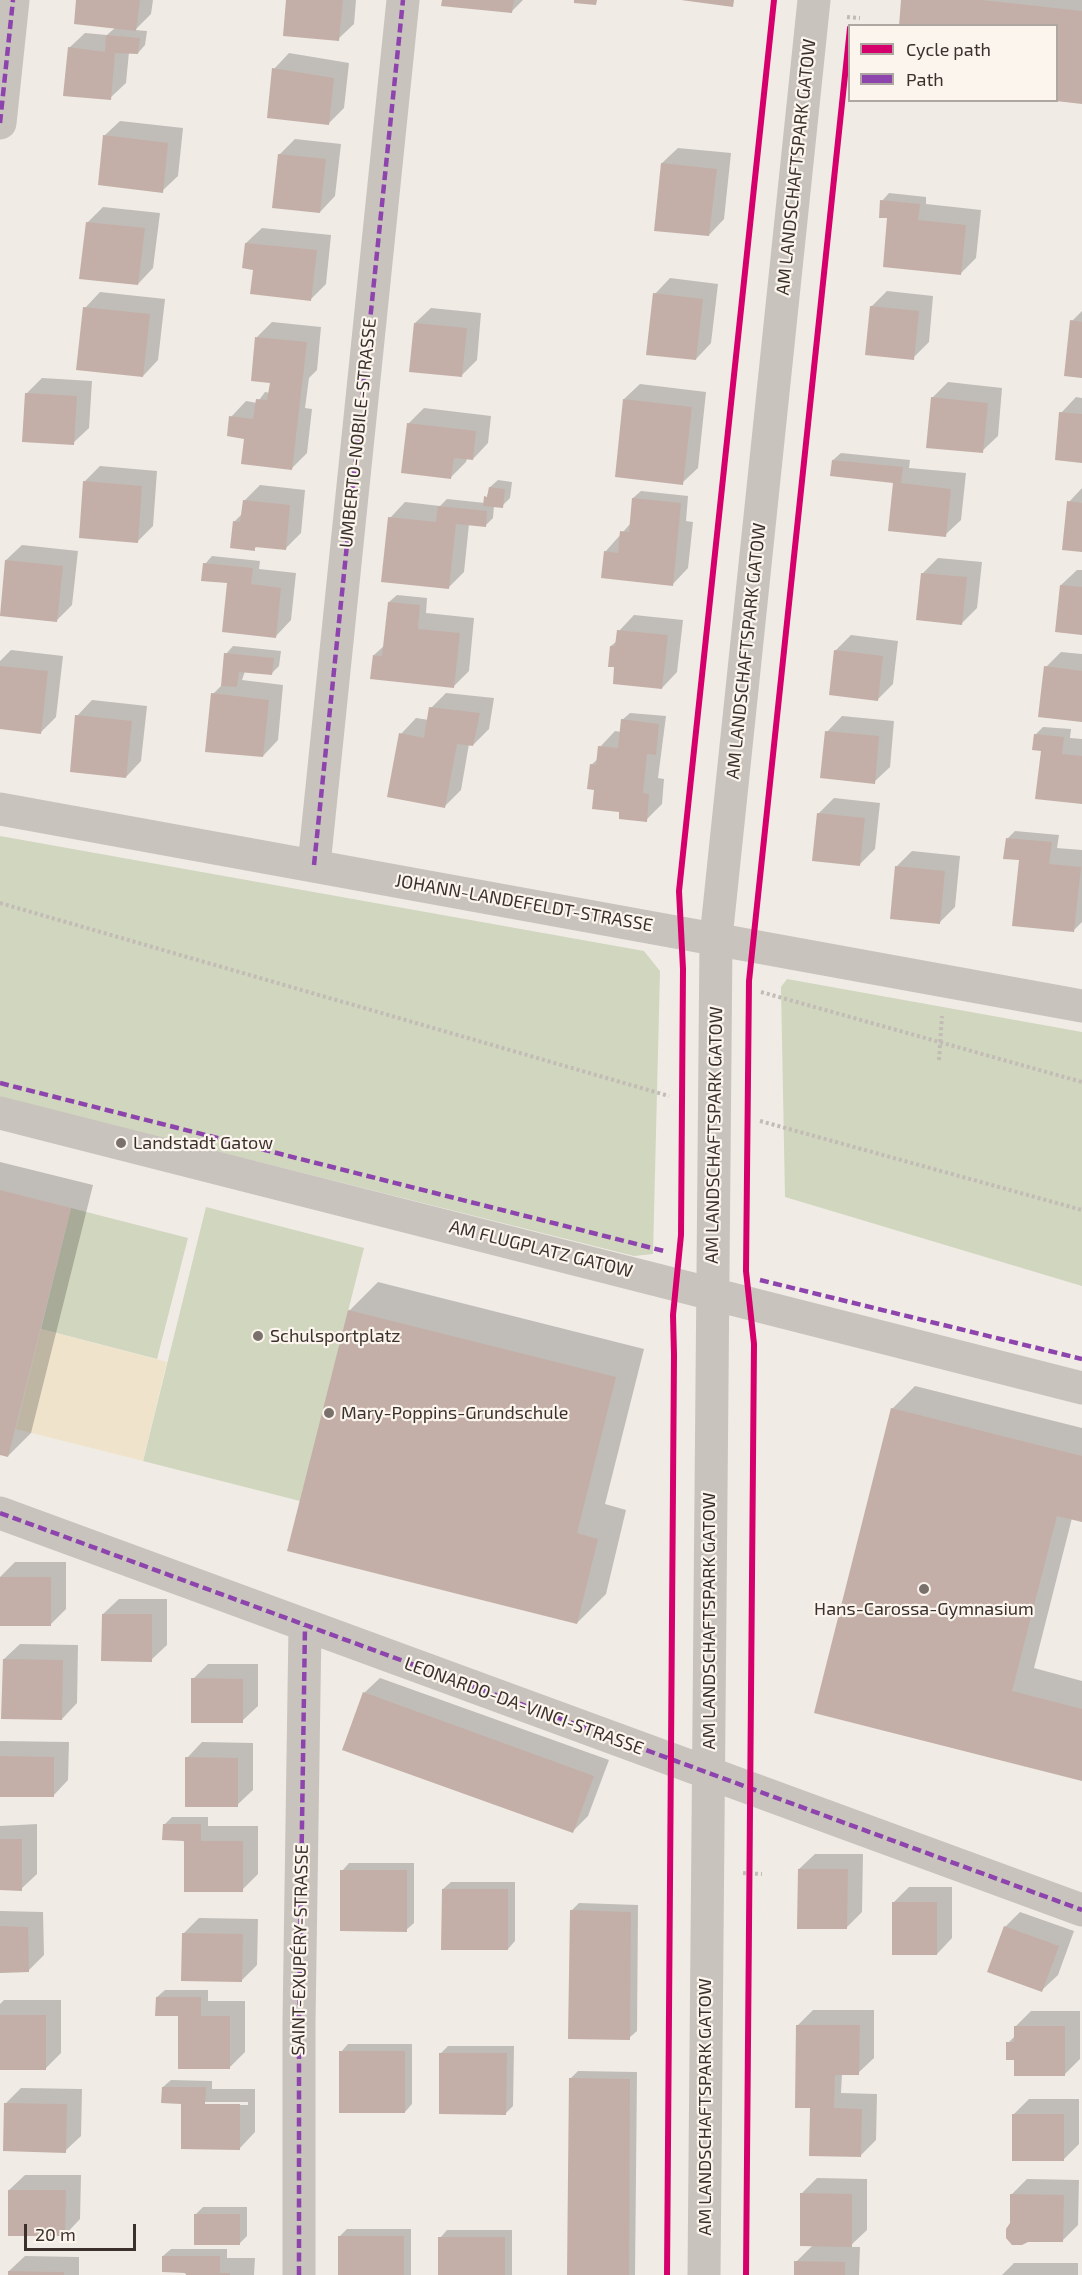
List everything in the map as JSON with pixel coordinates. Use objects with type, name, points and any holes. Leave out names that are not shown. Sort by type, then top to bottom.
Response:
[{"type":"street","points":[[0,123],[13,0]]},
{"type":"street","name":"UMBERTO-NOBILE-STRASSE","points":[[314,865],[403,0]]},
{"type":"street","name":"AM LANDSCHAFTSPARK GATOW","points":[[704,2275],[716,938],[814,0]]},
{"type":"street","name":"JOHANN-LANDEFELDT-STRASSE","points":[[0,809],[1082,1006]]},
{"type":"street","name":"AM FLUGPLATZ GATOW","points":[[0,1113],[1082,1388]]},
{"type":"street","name":"LEONARDO-DA-VINCI-STRASSE","points":[[0,1513],[1082,1910]]},
{"type":"street","name":"SAINT-EXUPÉRY-STRASSE","points":[[299,2275],[299,2022],[305,1626]]},
{"type":"path","points":[[850,24],[852,9]]},
{"type":"path","points":[[0,903],[669,1096]]},
{"type":"path","points":[[761,992],[1082,1082]]},
{"type":"path","points":[[939,1060],[943,1011]]},
{"type":"path","points":[[760,1121],[1082,1210]]},
{"type":"path","points":[[749,1862],[749,1885]]},
{"type":"path","points":[[736,1873],[762,1874]]},
{"type":"green space","points":[[0,836],[644,951],[660,971],[653,1254],[634,1256],[0,1097]]},
{"type":"green space","points":[[787,979],[1082,1032],[1082,1286],[785,1197],[781,987]]},
{"type":"green space","name":"Schulsportplatz","points":[[206,1207],[364,1248],[300,1501],[143,1461]]},
{"type":"green space","points":[[71,1208],[188,1238],[157,1359],[41,1329]]},
{"type":"sand","points":[[41,1329],[167,1362],[143,1461],[16,1429]]},
{"type":"building","points":[[76,0],[140,0],[136,31],[74,24]]},
{"type":"building","points":[[286,0],[343,0],[339,41],[283,36]]},
{"type":"building","points":[[442,0],[514,0],[512,13],[441,6]]},
{"type":"building","points":[[574,0],[597,0],[596,5],[574,3]]},
{"type":"building","points":[[681,0],[734,0],[733,7]]},
{"type":"building","points":[[901,0],[982,0],[1082,11],[1082,104],[1058,101],[1058,24],[899,24]]},
{"type":"building","points":[[106,35],[140,38],[138,54],[115,53],[111,100],[63,96],[68,47],[105,52]]},
{"type":"building","points":[[272,68],[334,78],[329,125],[267,118]]},
{"type":"building","points":[[103,135],[168,143],[163,193],[98,185]]},
{"type":"building","points":[[278,154],[326,159],[320,213],[272,208]]},
{"type":"building","points":[[661,163],[717,169],[709,236],[654,231]]},
{"type":"building","points":[[880,200],[920,204],[918,220],[966,225],[961,275],[883,267],[887,218],[879,218]]},
{"type":"building","points":[[86,222],[145,228],[138,285],[79,279]]},
{"type":"building","points":[[245,243],[317,250],[311,301],[250,294],[253,270],[242,268]]},
{"type":"building","points":[[653,293],[703,299],[696,360],[646,355]]},
{"type":"building","points":[[870,306],[919,311],[914,360],[865,355]]},
{"type":"building","points":[[83,307],[150,314],[143,377],[76,370]]},
{"type":"building","points":[[1070,320],[1082,322],[1082,378],[1064,376]]},
{"type":"building","points":[[414,323],[467,328],[462,377],[409,372]]},
{"type":"building","points":[[255,337],[307,342],[292,470],[241,464],[244,439],[227,436],[229,416],[253,419],[256,399],[267,400],[270,383],[251,381]]},
{"type":"building","points":[[25,393],[77,396],[74,445],[22,442]]},
{"type":"building","points":[[931,397],[988,403],[983,453],[926,448]]},
{"type":"building","points":[[623,399],[692,407],[683,485],[615,477]]},
{"type":"building","points":[[1059,412],[1082,414],[1082,463],[1055,460]]},
{"type":"building","points":[[407,423],[476,431],[473,460],[454,458],[451,479],[401,473]]},
{"type":"building","points":[[832,460],[903,467],[901,483],[951,489],[946,537],[888,531],[893,483],[830,476]]},
{"type":"building","points":[[83,481],[142,486],[138,543],[79,538]]},
{"type":"building","points":[[489,487],[505,489],[503,508],[483,506],[484,496],[487,497]]},
{"type":"building","points":[[632,498],[681,503],[673,586],[601,578],[604,551],[618,553],[620,531],[629,532]]},
{"type":"building","points":[[243,500],[290,505],[286,550],[255,547],[255,551],[230,548],[233,521],[240,522]]},
{"type":"building","points":[[1067,501],[1082,503],[1082,552],[1062,550]]},
{"type":"building","points":[[438,506],[487,511],[486,527],[456,524],[449,589],[381,582],[388,517],[436,522]]},
{"type":"building","points":[[5,560],[63,566],[57,622],[0,616]]},
{"type":"building","points":[[203,563],[253,568],[251,584],[281,588],[276,638],[222,632],[227,583],[201,581]]},
{"type":"building","points":[[921,573],[967,577],[962,625],[916,620]]},
{"type":"building","points":[[1060,585],[1082,587],[1082,635],[1055,632]]},
{"type":"building","points":[[388,602],[420,605],[418,629],[460,633],[454,688],[370,679],[373,655],[382,656]]},
{"type":"building","points":[[617,630],[668,635],[662,689],[613,684],[614,667],[608,667],[610,646],[615,646]]},
{"type":"building","points":[[834,650],[883,656],[878,701],[829,695]]},
{"type":"building","points":[[224,653],[274,658],[272,675],[239,672],[237,687],[221,686]]},
{"type":"building","points":[[0,666],[48,671],[41,734],[0,729]]},
{"type":"building","points":[[1044,666],[1082,671],[1082,722],[1038,717]]},
{"type":"building","points":[[211,693],[269,700],[263,757],[205,752]]},
{"type":"building","points":[[429,707],[480,713],[473,746],[457,744],[445,808],[387,797],[399,733],[424,738]]},
{"type":"building","points":[[75,715],[132,721],[126,778],[70,772]]},
{"type":"building","points":[[621,719],[659,724],[656,755],[647,754],[643,793],[649,794],[647,822],[619,819],[619,812],[592,809],[594,790],[587,789],[590,764],[596,765],[598,746],[618,748]]},
{"type":"building","points":[[825,731],[879,736],[875,784],[820,778]]},
{"type":"building","points":[[1034,734],[1064,737],[1062,754],[1082,756],[1082,804],[1035,799],[1041,751],[1032,750]]},
{"type":"building","points":[[817,813],[865,818],[860,866],[812,861]]},
{"type":"building","points":[[1006,838],[1052,842],[1049,864],[1081,867],[1074,932],[1012,926],[1019,860],[1003,859]]},
{"type":"building","points":[[895,866],[945,871],[940,924],[890,919]]},
{"type":"building","points":[[0,1190],[71,1208],[8,1457],[0,1455]]},
{"type":"building","points":[[348,1310],[616,1377],[577,1533],[598,1539],[577,1624],[287,1551]]},
{"type":"building","points":[[891,1408],[1082,1456],[1082,1522],[1057,1516],[1012,1691],[1082,1709],[1082,1781],[814,1713]]},
{"type":"building","points":[[0,1577],[51,1577],[51,1626],[0,1626]]},
{"type":"building","points":[[102,1614],[152,1614],[152,1662],[101,1661]]},
{"type":"building","points":[[3,1659],[63,1660],[62,1720],[1,1719]]},
{"type":"building","points":[[191,1678],[243,1679],[243,1723],[191,1723]]},
{"type":"building","points":[[363,1692],[594,1776],[573,1833],[342,1750]]},
{"type":"building","points":[[0,1756],[54,1757],[54,1797],[0,1797]]},
{"type":"building","points":[[185,1757],[238,1758],[238,1807],[185,1807]]},
{"type":"building","points":[[163,1824],[201,1824],[201,1841],[243,1841],[243,1892],[184,1892],[184,1841],[162,1840]]},
{"type":"building","points":[[0,1839],[22,1839],[22,1891],[0,1890]]},
{"type":"building","points":[[798,1869],[848,1869],[847,1929],[797,1929]]},
{"type":"building","points":[[340,1870],[407,1870],[407,1932],[340,1931]]},
{"type":"building","points":[[442,1889],[508,1889],[508,1950],[441,1950]]},
{"type":"building","points":[[892,1902],[937,1902],[937,1955],[892,1955]]},
{"type":"building","points":[[570,1910],[631,1912],[630,2040],[568,2039]]},
{"type":"building","points":[[0,1926],[28,1927],[29,1972],[0,1973]]},
{"type":"building","points":[[1004,1926],[1059,1946],[1042,1992],[987,1972]]},
{"type":"building","points":[[182,1933],[243,1934],[242,1982],[181,1981]]},
{"type":"building","points":[[156,1997],[201,1997],[201,2016],[230,2016],[230,2069],[178,2069],[178,2016],[155,2016]]},
{"type":"building","points":[[0,2015],[46,2015],[46,2070],[0,2070]]},
{"type":"building","points":[[796,2025],[860,2025],[859,2075],[835,2075],[834,2108],[862,2109],[861,2157],[809,2156],[810,2108],[795,2108]]},
{"type":"building","points":[[1014,2026],[1065,2026],[1065,2076],[1014,2076],[1014,2060],[1006,2060],[1006,2042],[1014,2042]]},
{"type":"building","points":[[339,2051],[405,2051],[405,2113],[339,2113]]},
{"type":"building","points":[[439,2053],[507,2053],[506,2115],[439,2114]]},
{"type":"building","points":[[569,2078],[630,2079],[629,2275],[567,2275]]},
{"type":"building","points":[[162,2087],[206,2087],[205,2104],[240,2104],[240,2150],[181,2149],[181,2104],[161,2103]]},
{"type":"building","points":[[4,2103],[67,2104],[66,2153],[3,2151]]},
{"type":"building","points":[[1012,2114],[1064,2114],[1064,2161],[1012,2161]]},
{"type":"building","points":[[8,2190],[66,2190],[65,2236],[8,2236]]},
{"type":"building","points":[[800,2193],[852,2194],[852,2247],[800,2246]]},
{"type":"building","points":[[1010,2194],[1064,2195],[1063,2242],[1028,2242],[1022,2245],[1012,2245],[1006,2238],[1006,2229],[1010,2223]]},
{"type":"building","points":[[194,2214],[240,2214],[240,2245],[194,2245]]},
{"type":"building","points":[[338,2236],[404,2236],[404,2275],[338,2275]]},
{"type":"building","points":[[438,2237],[505,2237],[505,2275],[438,2275]]},
{"type":"building","points":[[162,2256],[220,2256],[220,2273],[230,2273],[230,2275],[186,2275],[186,2273],[162,2272]]},
{"type":"building","points":[[794,2261],[845,2262],[845,2275],[794,2275]]},
{"type":"building","points":[[8,2271],[64,2272],[64,2275],[8,2275]]},
{"type":"marked path","points":[[0,123],[13,0]]},
{"type":"marked path","points":[[314,865],[403,0]]},
{"type":"marked path","points":[[0,1083],[664,1251]]},
{"type":"marked path","points":[[760,1280],[1082,1359]]},
{"type":"marked path","points":[[0,1513],[1082,1910]]},
{"type":"marked path","points":[[299,2275],[299,2022],[305,1626]]},
{"type":"cycle path","points":[[667,2275],[673,1315],[681,1235],[683,969],[679,891],[774,0]]},
{"type":"cycle path","points":[[746,2275],[754,1344],[746,1271],[749,981],[848,47]]},
{"type":"place","name":"Landstadt Gatow","points":[[121,1143]]},
{"type":"place","name":"Schulsportplatz","points":[[258,1336]]},
{"type":"place","name":"Mary-Poppins-Grundschule","points":[[329,1413]]},
{"type":"place","name":"Hans-Carossa-Gymnasium","points":[[924,1589]]}]
